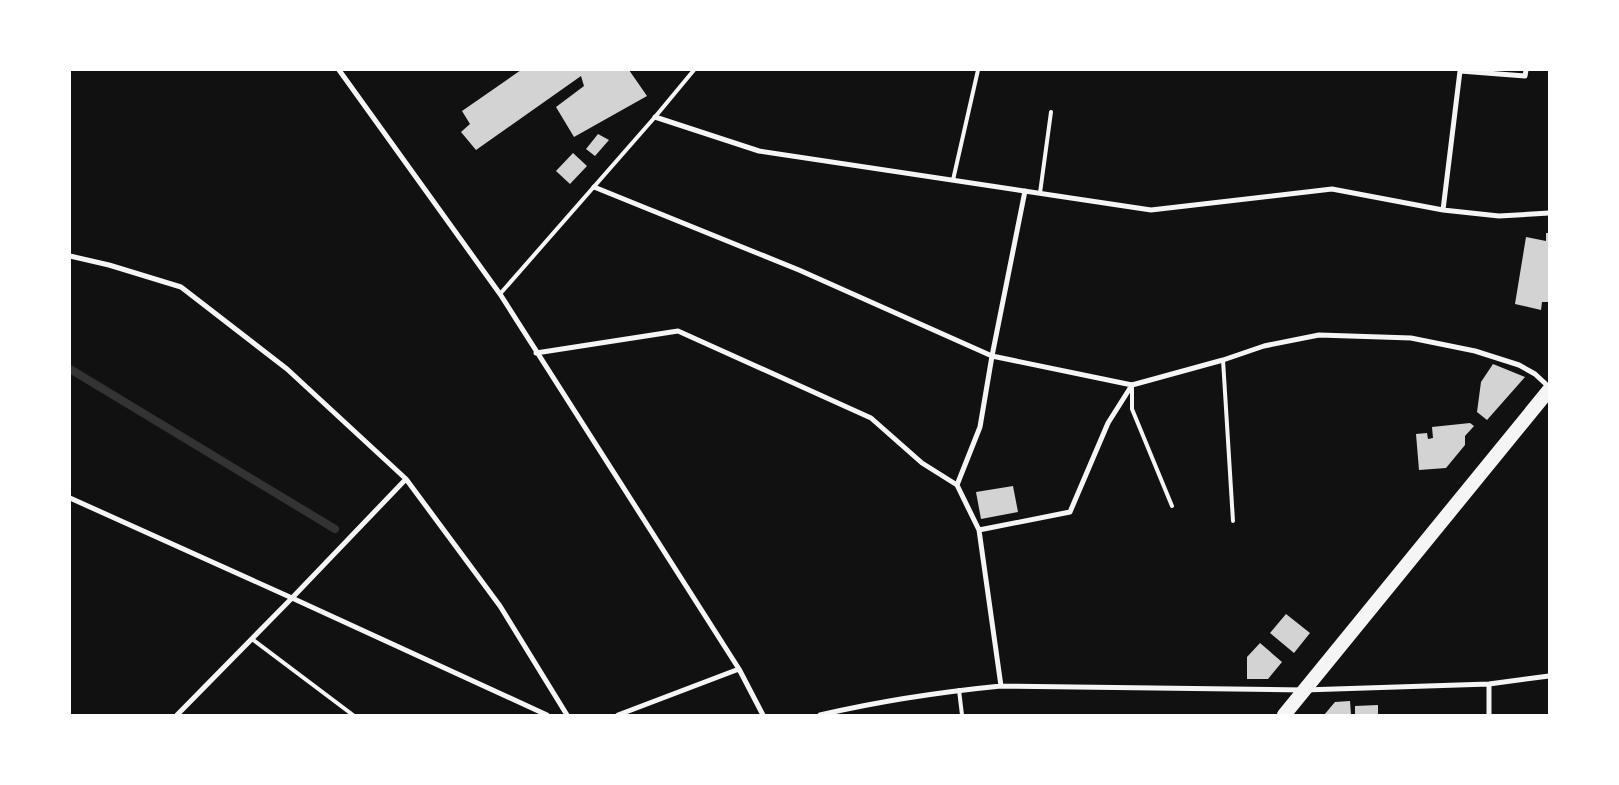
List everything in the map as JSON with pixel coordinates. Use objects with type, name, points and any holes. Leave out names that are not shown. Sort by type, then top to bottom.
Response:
[{"type":"highway","points":[[1284,715],[1549,388]]},
{"type":"street","points":[[339,70],[500,294],[739,669],[762,715]]},
{"type":"street","points":[[1443,210],[1460,71],[1525,76],[1526,70]]},
{"type":"street","points":[[655,117],[759,151],[1151,210],[1332,189],[1443,210],[1499,216],[1549,213]]},
{"type":"street","points":[[594,186],[799,270],[992,356],[1132,385],[1223,360],[1264,346],[1319,335],[1411,338],[1475,351],[1519,365],[1535,374],[1549,388]]},
{"type":"street","points":[[957,485],[980,427],[992,356],[1025,191]]},
{"type":"street","points":[[70,256],[109,265],[181,288],[287,369],[406,479],[500,606],[567,715]]},
{"type":"street","points":[[536,353],[678,331],[871,418],[922,463],[957,485],[979,530],[1001,686]]},
{"type":"street","points":[[979,530],[1070,512],[1108,423],[1132,385]]},
{"type":"street","points":[[177,715],[406,479]]},
{"type":"street","points":[[70,498],[546,715]]},
{"type":"street","points":[[618,715],[739,669]]},
{"type":"street","points":[[820,715],[872,703],[959,690],[1001,686],[1304,690],[1488,684],[1549,676]]},
{"type":"street","points":[[1488,684],[1489,715]]},
{"type":"lane","points":[[500,294],[694,70]]},
{"type":"lane","points":[[953,180],[978,70]]},
{"type":"lane","points":[[1040,193],[1051,112]]},
{"type":"lane","points":[[1223,360],[1234,521]]},
{"type":"lane","points":[[1132,385],[1132,408],[1172,506]]},
{"type":"lane","points":[[252,639],[352,715]]},
{"type":"lane","points":[[959,690],[962,715]]},
{"type":"building","points":[[521,70],[629,70],[647,96],[574,137],[556,107],[584,86],[581,76],[476,150],[461,132],[470,124],[462,111]]},
{"type":"building","points":[[598,134],[609,140],[595,156],[586,149]]},
{"type":"building","points":[[573,153],[587,166],[570,184],[556,171]]},
{"type":"building","points":[[1546,233],[1549,233],[1549,302],[1542,302],[1541,310],[1515,304],[1526,237],[1546,241]]},
{"type":"building","points":[[1493,364],[1525,377],[1487,420],[1477,412],[1481,382]]},
{"type":"building","points":[[1470,423],[1474,426],[1465,436],[1465,445],[1446,468],[1419,470],[1416,434],[1427,433],[1428,439],[1433,438],[1432,427]]},
{"type":"building","points":[[1013,486],[1018,512],[981,519],[976,492]]},
{"type":"building","points":[[1286,614],[1310,633],[1294,653],[1270,633]]},
{"type":"building","points":[[1260,643],[1282,662],[1268,679],[1247,679],[1247,657]]},
{"type":"building","points":[[1350,701],[1351,715],[1324,715],[1335,702]]},
{"type":"building","points":[[1378,705],[1378,715],[1355,715],[1355,706]]},
{"type":"waterway","points":[[70,369],[335,529]]}]
